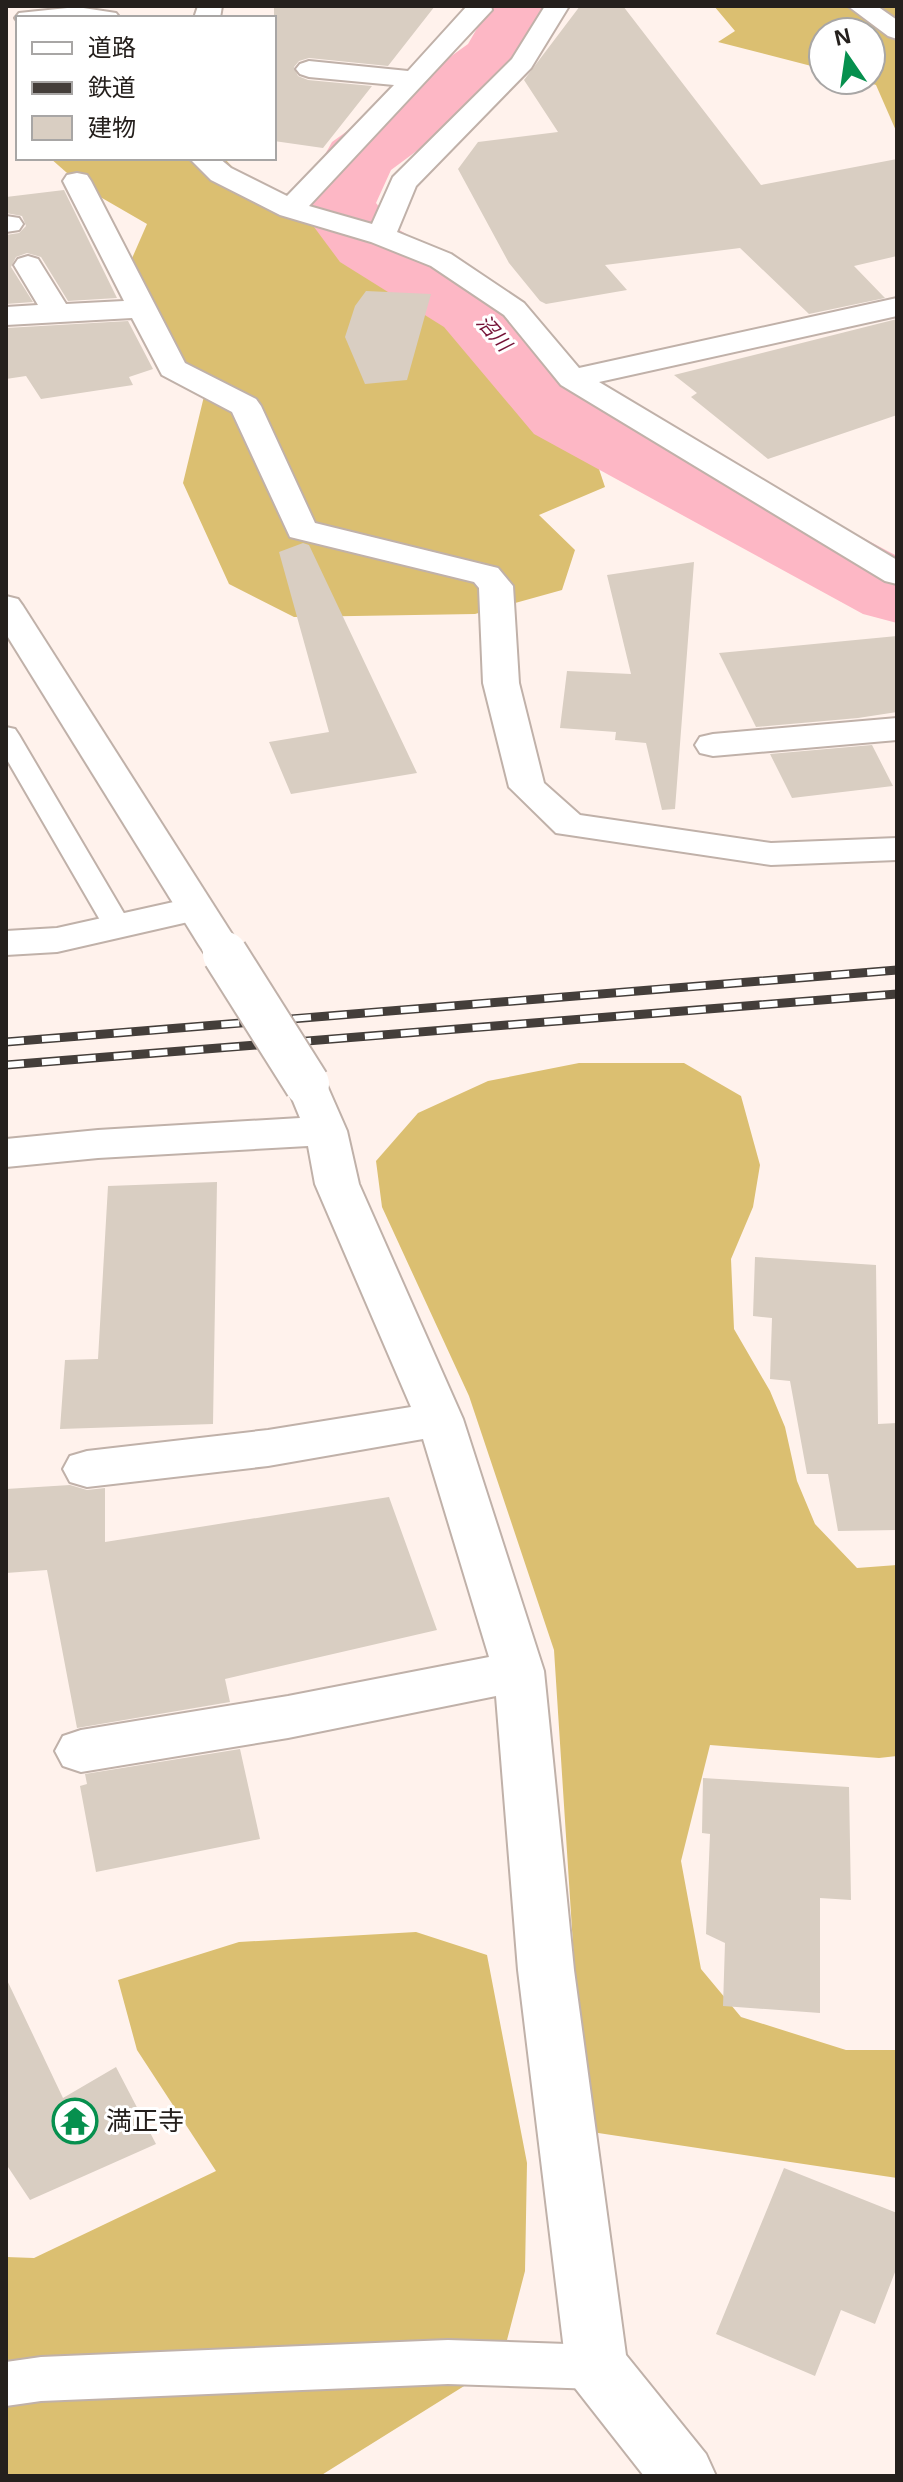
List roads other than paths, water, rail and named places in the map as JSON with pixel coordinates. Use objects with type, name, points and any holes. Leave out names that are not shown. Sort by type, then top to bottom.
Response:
[{"type":"street","points":[[290,209],[480,10],[479,6]]},
{"type":"street","points":[[381,236],[403,183],[522,63],[557,6]]},
{"type":"street","points":[[860,6],[897,31]]},
{"type":"street","points":[[52,16],[92,16]]},
{"type":"street","points":[[309,69],[415,79]]},
{"type":"street","points":[[205,160],[221,174],[290,209],[381,236],[441,260],[514,309],[572,379],[897,574]]},
{"type":"street","points":[[77,181],[173,369],[245,406],[302,530],[486,575],[496,586],[501,683],[527,787],[569,825],[771,854],[897,849]]},
{"type":"street","points":[[28,265],[57,313]]},
{"type":"street","points":[[572,379],[897,307]]},
{"type":"street","points":[[6,316],[142,309]]},
{"type":"street","points":[[7,609],[307,1084],[326,1131],[337,1184],[440,1419],[519,1671],[546,1970],[597,2367],[684,2476]]},
{"type":"street","points":[[713,745],[897,729]]},
{"type":"street","points":[[6,943],[57,940],[196,909]]},
{"type":"street","points":[[6,1153],[98,1144],[326,1131]]},
{"type":"street","points":[[87,1469],[268,1448],[440,1419]]},
{"type":"street","points":[[81,1751],[288,1717],[519,1671]]},
{"type":"lane","points":[[6,735],[118,927]]},
{"type":"lane","points":[[6,2384],[57,2378],[448,2362],[597,2367]]},
{"type":"waterway","name":"沼川","points":[[525,6],[497,57],[359,158],[336,204],[368,245],[473,309],[565,415],[897,594]]},
{"type":"railway","points":[[6,1042],[897,970]]},
{"type":"railway","points":[[6,1065],[897,994]]},
{"type":"place","name":"満正寺","points":[[75,2121]]}]
